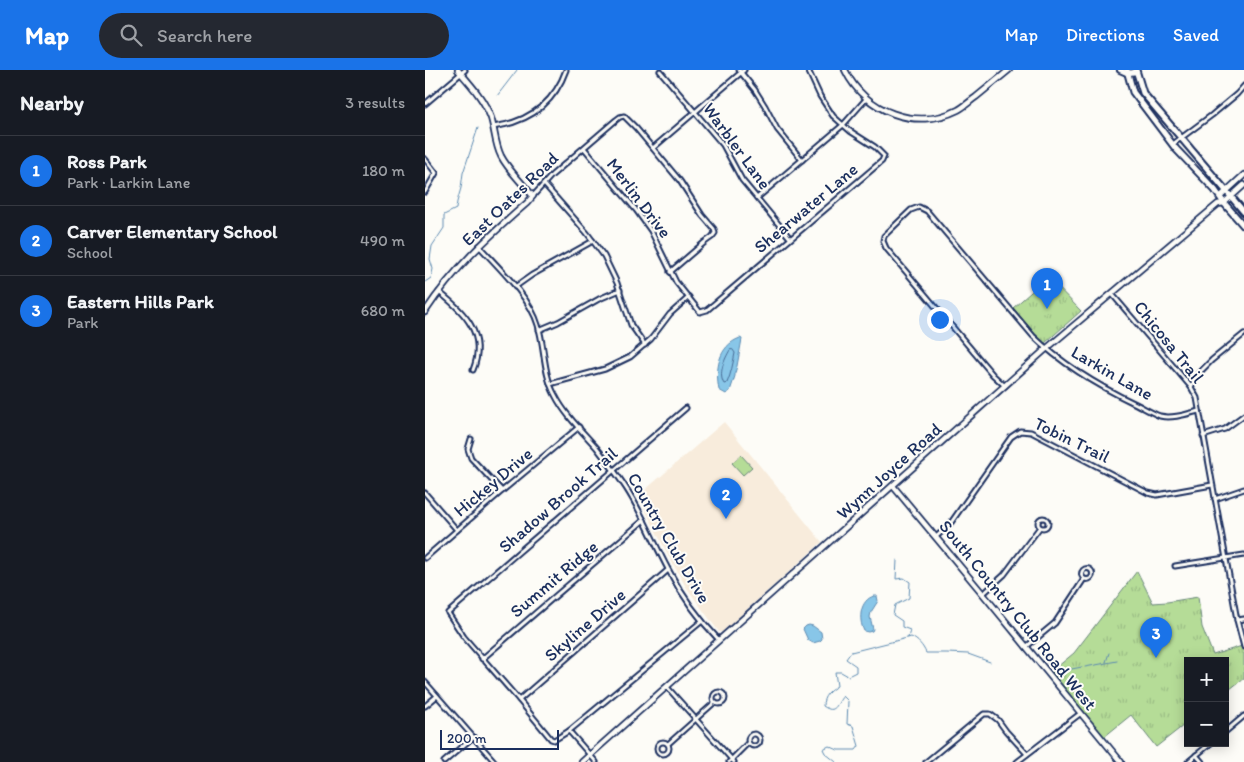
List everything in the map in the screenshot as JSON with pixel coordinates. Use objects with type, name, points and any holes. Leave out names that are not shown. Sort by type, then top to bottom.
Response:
[{"type":"main road","points":[[1136,71],[1143,93],[1244,212]]},
{"type":"main road","points":[[1127,72],[1133,92],[1173,144],[1244,226]]},
{"type":"street","points":[[425,104],[459,72],[465,70]]},
{"type":"street","points":[[493,127],[517,122],[543,106],[554,94],[565,70]]},
{"type":"street","name":"Warbler Lane","points":[[660,70],[717,138],[737,174],[790,238]]},
{"type":"street","points":[[808,70],[813,84],[826,106],[843,125]]},
{"type":"street","points":[[845,70],[850,81],[866,99],[883,110],[901,117],[917,119],[935,118],[963,107],[1009,70]]},
{"type":"street","points":[[1120,70],[1127,72],[1136,71]]},
{"type":"street","points":[[670,272],[712,237],[715,232],[681,181],[653,148],[741,71],[759,94],[777,129],[802,160]]},
{"type":"street","points":[[459,72],[480,97],[488,111],[497,147],[505,162],[533,196]]},
{"type":"street","points":[[1173,144],[1182,139],[1237,94],[1244,86]]},
{"type":"street","points":[[757,198],[843,125],[866,99]]},
{"type":"street","name":"East Oates Road","points":[[425,312],[438,292],[479,246],[527,203],[544,184],[620,117],[625,116],[653,148]]},
{"type":"street","name":"Shearwater Lane","points":[[703,311],[707,310],[882,161],[884,156],[879,150],[843,125]]},
{"type":"street","name":"Merlin Drive","points":[[584,148],[636,210],[651,231],[676,282],[700,312],[703,311]]},
{"type":"street","points":[[425,159],[436,173],[425,192]]},
{"type":"street","points":[[1218,204],[1220,197],[1244,175]]},
{"type":"street","points":[[544,184],[593,241],[609,266],[620,290],[631,325],[645,345]]},
{"type":"street","name":"Wynn Joyce Road","points":[[582,762],[1046,349],[1180,235],[1218,204],[1232,197],[1244,185]]},
{"type":"street","name":"Larkin Lane","points":[[1005,386],[993,375],[886,248],[883,241],[884,236],[911,210],[919,207],[927,211],[1015,316],[1046,349],[1082,375],[1120,397],[1161,416],[1174,417],[1199,412]]},
{"type":"street","points":[[515,287],[532,275],[593,241]]},
{"type":"street","name":"Country Club Drive","points":[[479,246],[515,287],[529,307],[539,330],[550,384],[559,402],[614,470],[644,520],[668,570],[687,601],[719,641]]},
{"type":"street","points":[[539,330],[620,290]]},
{"type":"street","points":[[438,292],[461,311],[472,328],[477,355],[473,370]]},
{"type":"street","name":"Chicosa Trail","points":[[1112,294],[1191,388],[1197,398],[1225,558],[1244,647]]},
{"type":"street","points":[[550,384],[614,365],[630,357],[654,336],[670,314],[689,297]]},
{"type":"street","points":[[1191,388],[1198,374],[1244,334]]},
{"type":"street","name":"Shadow Brook Trail","points":[[482,659],[463,638],[448,613],[686,408]]},
{"type":"street","points":[[1203,436],[1225,429],[1244,415]]},
{"type":"street","name":"Hickey Drive","points":[[425,558],[502,491],[579,428]]},
{"type":"street","name":"Tobin Trail","points":[[935,537],[950,524],[1011,437],[1020,431],[1031,432],[1148,493],[1157,495],[1212,485]]},
{"type":"street","points":[[471,439],[468,449],[471,458],[502,491]]},
{"type":"street","name":"South Country Club Road West","points":[[893,486],[1121,762]]},
{"type":"street","points":[[1215,498],[1244,489]]},
{"type":"street","points":[[425,493],[457,530]]},
{"type":"street","name":"Summit Ridge","points":[[482,659],[644,520]]},
{"type":"street","points":[[983,594],[1004,576],[1040,527]]},
{"type":"street","points":[[1175,566],[1244,555]]},
{"type":"street","name":"Skyline Drive","points":[[519,700],[668,570]]},
{"type":"street","points":[[1026,647],[1055,623],[1084,579]]},
{"type":"street","points":[[1237,620],[1244,618]]},
{"type":"street","points":[[482,659],[551,739],[554,740],[569,731],[702,621]]},
{"type":"street","points":[[425,682],[495,762]]},
{"type":"street","points":[[667,687],[731,761],[749,744]]},
{"type":"street","points":[[425,706],[437,696]]},
{"type":"street","points":[[668,744],[715,702]]},
{"type":"street","points":[[1017,762],[1081,713]]},
{"type":"street","points":[[926,762],[983,714],[991,714],[998,720],[1027,754]]},
{"type":"street","points":[[1229,729],[1244,716]]},
{"type":"street","points":[[569,731],[596,762]]},
{"type":"street","points":[[750,734],[759,736],[758,744],[754,746],[749,744],[747,740],[750,734]]},
{"type":"street","points":[[444,762],[473,737]]},
{"type":"street","points":[[1189,762],[1206,747]]},
{"type":"street","points":[[1197,755],[1202,762]]},
{"type":"shaded area","points":[[724,422],[822,542],[722,632],[719,632],[686,587],[638,496]]},
{"type":"green space","points":[[1048,277],[1081,311],[1043,343],[1013,308]]},
{"type":"green space","points":[[741,455],[752,467],[743,475],[732,463]]},
{"type":"green space","points":[[1137,571],[1153,603],[1198,597],[1202,627],[1213,655],[1242,646],[1244,651],[1244,678],[1229,690],[1229,657],[1184,657],[1184,725],[1156,747],[1131,715],[1104,737],[1051,672],[1074,653]]},
{"type":"water","points":[[740,338],[742,339],[735,376],[730,391],[726,394],[719,390],[718,367],[727,347]]},
{"type":"water","points":[[877,596],[878,601],[870,617],[873,629],[868,632],[864,631],[862,626],[861,610],[866,601]]},
{"type":"water","points":[[809,625],[821,632],[822,639],[820,641],[813,643],[808,640],[803,629]]},
{"type":"waterway","points":[[497,96],[517,70]]},
{"type":"waterway","points":[[425,282],[431,278],[433,269],[430,259],[432,246],[444,228],[444,215],[456,209],[463,173],[478,128]]},
{"type":"waterway","points":[[897,560],[896,579],[904,578],[910,582],[909,598],[895,605],[893,615],[902,621],[902,627],[910,630],[908,638]]},
{"type":"waterway","points":[[836,762],[823,749],[829,746],[838,750],[856,750],[859,746],[853,726],[847,724],[848,701],[843,696],[833,709],[823,706],[823,702],[827,694],[837,686],[835,672],[841,672],[848,676],[856,672],[856,666],[846,659],[851,652],[911,637],[920,644],[926,653],[968,654],[990,662]]},
{"type":"waterway","points":[[1106,662],[1109,653]]},
{"type":"waterway","points":[[1085,667],[1117,661]]},
{"type":"waterway","points":[[1056,672],[1082,667]]},
{"type":"place","name":"Ross Park","points":[[1047,309]]},
{"type":"place","name":"Carver Elementary School","points":[[726,519]]},
{"type":"place","name":"Eastern Hills Park","points":[[1156,658]]}]
